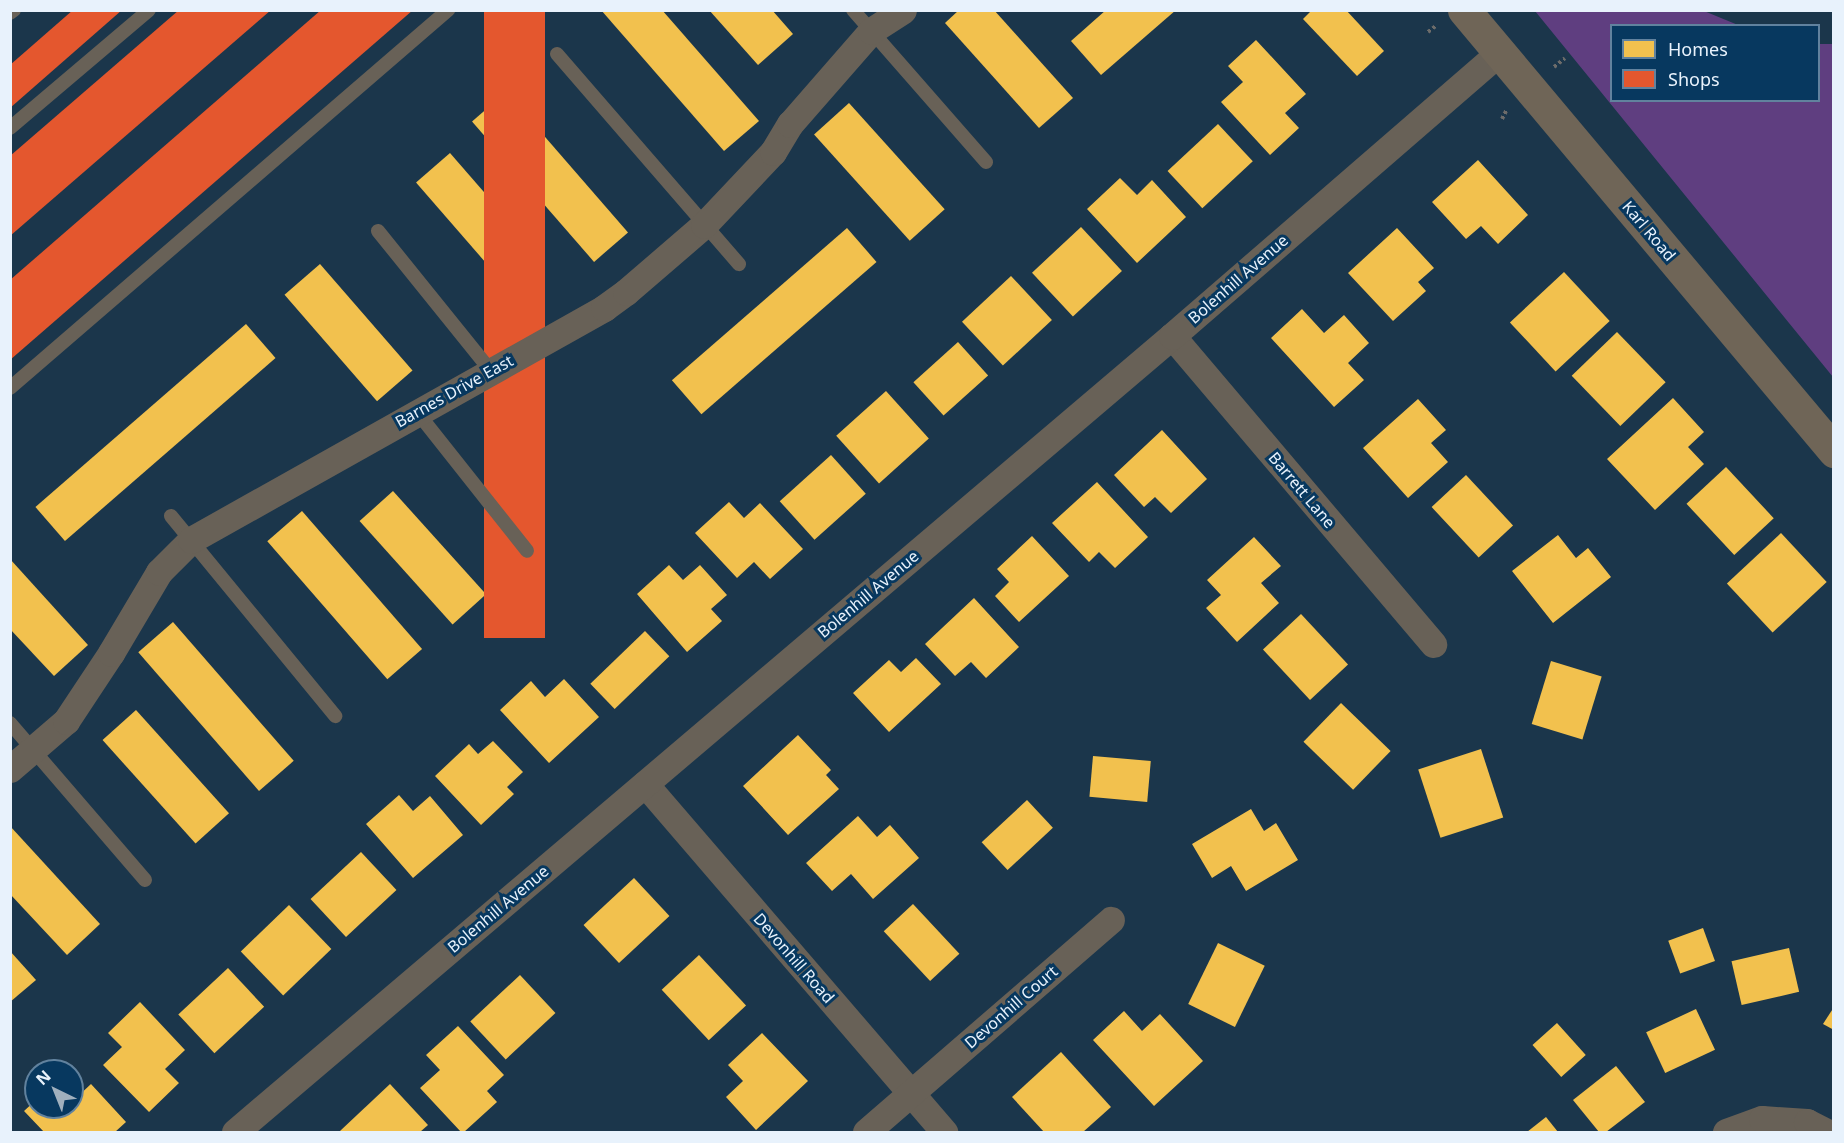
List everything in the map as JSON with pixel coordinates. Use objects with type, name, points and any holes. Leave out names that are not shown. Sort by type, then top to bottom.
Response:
[{"type":"street","name":"Barnes Drive East","points":[[10,769],[66,721],[111,653],[159,572],[191,540],[604,308],[704,225],[773,152],[790,124],[871,31],[903,10]]},
{"type":"street","name":"Karl Road","points":[[1464,10],[1833,451]]},
{"type":"street","name":"Bolenhill Avenue","points":[[235,1132],[1172,336],[1499,53]]},
{"type":"street","name":"Barrett Lane","points":[[1172,336],[1432,644]]},
{"type":"street","name":"Devonhill Road","points":[[645,784],[944,1132]]},
{"type":"street","name":"Devonhill Court","points":[[866,1132],[1112,920]]},
{"type":"street","points":[[1726,1132],[1762,1119],[1807,1122],[1827,1132]]},
{"type":"lane","points":[[10,128],[149,10]]},
{"type":"lane","points":[[10,388],[448,10]]},
{"type":"lane","points":[[853,10],[986,162]]},
{"type":"lane","points":[[557,54],[739,264]]},
{"type":"lane","points":[[378,231],[491,371]]},
{"type":"lane","points":[[417,412],[527,551]]},
{"type":"lane","points":[[171,516],[335,716]]},
{"type":"lane","points":[[10,723],[145,880]]},
{"type":"path","points":[[1552,68],[1565,58]]},
{"type":"shaded area","points":[[1535,11],[1704,11],[1736,24],[1610,24],[1610,102],[1820,102],[1820,44],[1833,44],[1833,377]]},
{"type":"building: Homes","points":[[601,10],[662,10],[759,121],[724,151]]},
{"type":"building: Homes","points":[[709,10],[772,10],[793,34],[758,65]]},
{"type":"building: Homes","points":[[959,10],[994,10],[1073,98],[1039,128],[945,23]]},
{"type":"building: Homes","points":[[1106,10],[1176,10],[1101,75],[1071,41]]},
{"type":"building: Homes","points":[[1312,10],[1346,10],[1384,51],[1357,76],[1303,19]]},
{"type":"building: Homes","points":[[1256,40],[1306,94],[1285,113],[1299,128],[1270,155],[1221,102],[1243,82],[1228,66]]},
{"type":"building: Homes","points":[[506,92],[628,232],[594,262],[472,122]]},
{"type":"building: Homes","points":[[849,103],[945,209],[910,241],[814,134]]},
{"type":"building: Homes","points":[[1218,124],[1253,161],[1202,208],[1168,171]]},
{"type":"building: Homes","points":[[450,153],[544,261],[510,290],[416,183]]},
{"type":"building: Homes","points":[[1478,160],[1528,215],[1498,244],[1481,226],[1466,239],[1432,202]]},
{"type":"building: Homes","points":[[1120,178],[1137,195],[1152,180],[1186,217],[1137,263],[1087,209]]},
{"type":"building: Homes","points":[[1081,227],[1122,271],[1073,317],[1032,273]]},
{"type":"building: Homes","points":[[847,228],[877,262],[701,414],[672,380]]},
{"type":"building: Homes","points":[[1397,228],[1434,268],[1418,282],[1426,291],[1393,321],[1348,273]]},
{"type":"building: Homes","points":[[320,264],[413,370],[377,401],[285,295]]},
{"type":"building: Homes","points":[[1564,272],[1610,321],[1556,371],[1510,322]]},
{"type":"building: Homes","points":[[1011,276],[1052,320],[1003,366],[962,322]]},
{"type":"building: Homes","points":[[1302,309],[1324,333],[1344,315],[1369,343],[1348,363],[1364,380],[1334,407],[1271,338]]},
{"type":"building: Homes","points":[[246,324],[276,358],[65,541],[35,507]]},
{"type":"building: Homes","points":[[1617,332],[1666,382],[1620,426],[1572,376]]},
{"type":"building: Homes","points":[[958,342],[988,375],[944,416],[913,382]]},
{"type":"building: Homes","points":[[886,391],[929,439],[879,483],[836,436]]},
{"type":"building: Homes","points":[[1673,398],[1704,432],[1688,447],[1704,464],[1655,510],[1607,459]]},
{"type":"building: Homes","points":[[1418,399],[1446,430],[1431,443],[1448,462],[1408,498],[1363,448]]},
{"type":"building: Homes","points":[[1162,430],[1207,479],[1171,513],[1155,497],[1144,507],[1114,475]]},
{"type":"building: Homes","points":[[831,455],[866,494],[815,540],[780,501]]},
{"type":"building: Homes","points":[[1726,467],[1774,518],[1734,555],[1687,504]]},
{"type":"building: Homes","points":[[1466,475],[1513,525],[1479,558],[1432,507]]},
{"type":"building: Homes","points":[[1097,482],[1148,537],[1115,568],[1099,552],[1089,562],[1052,523]]},
{"type":"building: Homes","points":[[393,491],[486,594],[453,624],[360,521]]},
{"type":"building: Homes","points":[[729,502],[744,518],[760,503],[803,549],[770,579],[754,562],[737,578],[695,533]]},
{"type":"building: Homes","points":[[302,511],[422,649],[387,679],[267,541]]},
{"type":"building: Homes","points":[[1781,533],[1827,582],[1773,632],[1727,583]]},
{"type":"building: Homes","points":[[1558,535],[1576,558],[1588,548],[1611,577],[1553,623],[1512,571]]},
{"type":"building: Homes","points":[[1032,536],[1069,576],[1019,622],[995,596],[1009,582],[997,569]]},
{"type":"building: Homes","points":[[1254,537],[1281,566],[1261,583],[1279,603],[1237,642],[1206,608],[1221,595],[1207,580]]},
{"type":"building: Homes","points":[[10,559],[88,645],[54,676],[10,629]]},
{"type":"building: Homes","points":[[669,565],[683,580],[700,565],[727,595],[711,609],[722,621],[687,652],[637,594]]},
{"type":"building: Homes","points":[[974,598],[1019,647],[986,678],[971,662],[955,676],[925,644]]},
{"type":"building: Homes","points":[[1301,614],[1348,664],[1310,700],[1263,649]]},
{"type":"building: Homes","points":[[173,622],[294,761],[259,791],[138,652]]},
{"type":"building: Homes","points":[[645,631],[669,656],[615,709],[590,684]]},
{"type":"building: Homes","points":[[916,658],[941,684],[889,732],[853,693],[889,660],[901,672]]},
{"type":"building: Homes","points":[[1551,661],[1602,676],[1582,740],[1532,724]]},
{"type":"building: Homes","points":[[564,679],[599,717],[549,763],[500,710],[531,681],[545,697]]},
{"type":"building: Homes","points":[[1341,703],[1391,751],[1353,790],[1303,742]]},
{"type":"building: Homes","points":[[136,710],[229,813],[196,843],[103,740]]},
{"type":"building: Homes","points":[[798,735],[831,770],[826,775],[839,789],[788,835],[743,786]]},
{"type":"building: Homes","points":[[493,741],[523,772],[507,787],[514,794],[481,825],[435,776],[469,744],[478,754]]},
{"type":"building: Homes","points":[[1481,749],[1503,817],[1440,838],[1418,769]]},
{"type":"building: Homes","points":[[1093,756],[1151,761],[1147,802],[1089,797]]},
{"type":"building: Homes","points":[[399,795],[413,811],[430,796],[463,835],[413,878],[366,824]]},
{"type":"building: Homes","points":[[1027,800],[1053,828],[1008,870],[982,842]]},
{"type":"building: Homes","points":[[1251,809],[1264,831],[1276,823],[1298,860],[1246,891],[1231,866],[1212,878],[1192,844]]},
{"type":"building: Homes","points":[[858,816],[877,837],[890,825],[919,858],[873,899],[851,874],[832,891],[806,863]]},
{"type":"building: Homes","points":[[10,826],[100,924],[67,955],[10,894]]},
{"type":"building: Homes","points":[[361,852],[396,890],[346,937],[311,899]]},
{"type":"building: Homes","points":[[634,878],[669,916],[619,963],[584,925]]},
{"type":"building: Homes","points":[[913,904],[959,954],[930,981],[884,931]]},
{"type":"building: Homes","points":[[289,905],[331,949],[283,995],[241,952]]},
{"type":"building: Homes","points":[[1703,928],[1715,961],[1680,974],[1668,941]]},
{"type":"building: Homes","points":[[1218,943],[1265,966],[1235,1027],[1188,1004]]},
{"type":"building: Homes","points":[[1789,948],[1799,992],[1742,1005],[1732,961]]},
{"type":"building: Homes","points":[[10,951],[36,980],[10,1002]]},
{"type":"building: Homes","points":[[699,955],[746,1005],[709,1040],[662,990]]},
{"type":"building: Homes","points":[[228,968],[264,1007],[214,1053],[178,1014]]},
{"type":"building: Homes","points":[[520,975],[555,1013],[506,1059],[470,1021]]},
{"type":"building: Homes","points":[[140,1002],[185,1050],[165,1069],[179,1083],[149,1112],[103,1065],[122,1047],[108,1033]]},
{"type":"building: Homes","points":[[1834,1007],[1834,1030],[1823,1024]]},
{"type":"building: Homes","points":[[1696,1009],[1715,1050],[1665,1073],[1646,1032]]},
{"type":"building: Homes","points":[[1124,1011],[1142,1031],[1160,1014],[1203,1061],[1154,1106],[1093,1040]]},
{"type":"building: Homes","points":[[1557,1023],[1586,1055],[1561,1077],[1532,1045]]},
{"type":"building: Homes","points":[[458,1026],[504,1075],[487,1091],[497,1102],[464,1132],[461,1132],[420,1088],[440,1070],[426,1055]]},
{"type":"building: Homes","points":[[762,1033],[808,1081],[756,1130],[726,1097],[743,1081],[728,1065]]},
{"type":"building: Homes","points":[[1061,1052],[1111,1107],[1083,1132],[1044,1132],[1012,1097]]},
{"type":"building: Homes","points":[[1616,1066],[1645,1102],[1606,1132],[1599,1132],[1573,1100]]},
{"type":"building: Homes","points":[[91,1084],[126,1122],[115,1132],[44,1132],[32,1119],[84,1119],[84,1091]]},
{"type":"building: Homes","points":[[390,1084],[428,1125],[420,1132],[340,1131]]},
{"type":"building: Homes","points":[[1546,1117],[1558,1132],[1527,1132]]},
{"type":"building: Shops","points":[[73,10],[122,10],[10,108],[10,65]]},
{"type":"building: Shops","points":[[179,10],[271,10],[10,236],[10,156]]},
{"type":"building: Shops","points":[[321,10],[413,10],[10,360],[10,280]]},
{"type":"building: Shops","points":[[484,10],[545,10],[545,638],[484,638]]}]
